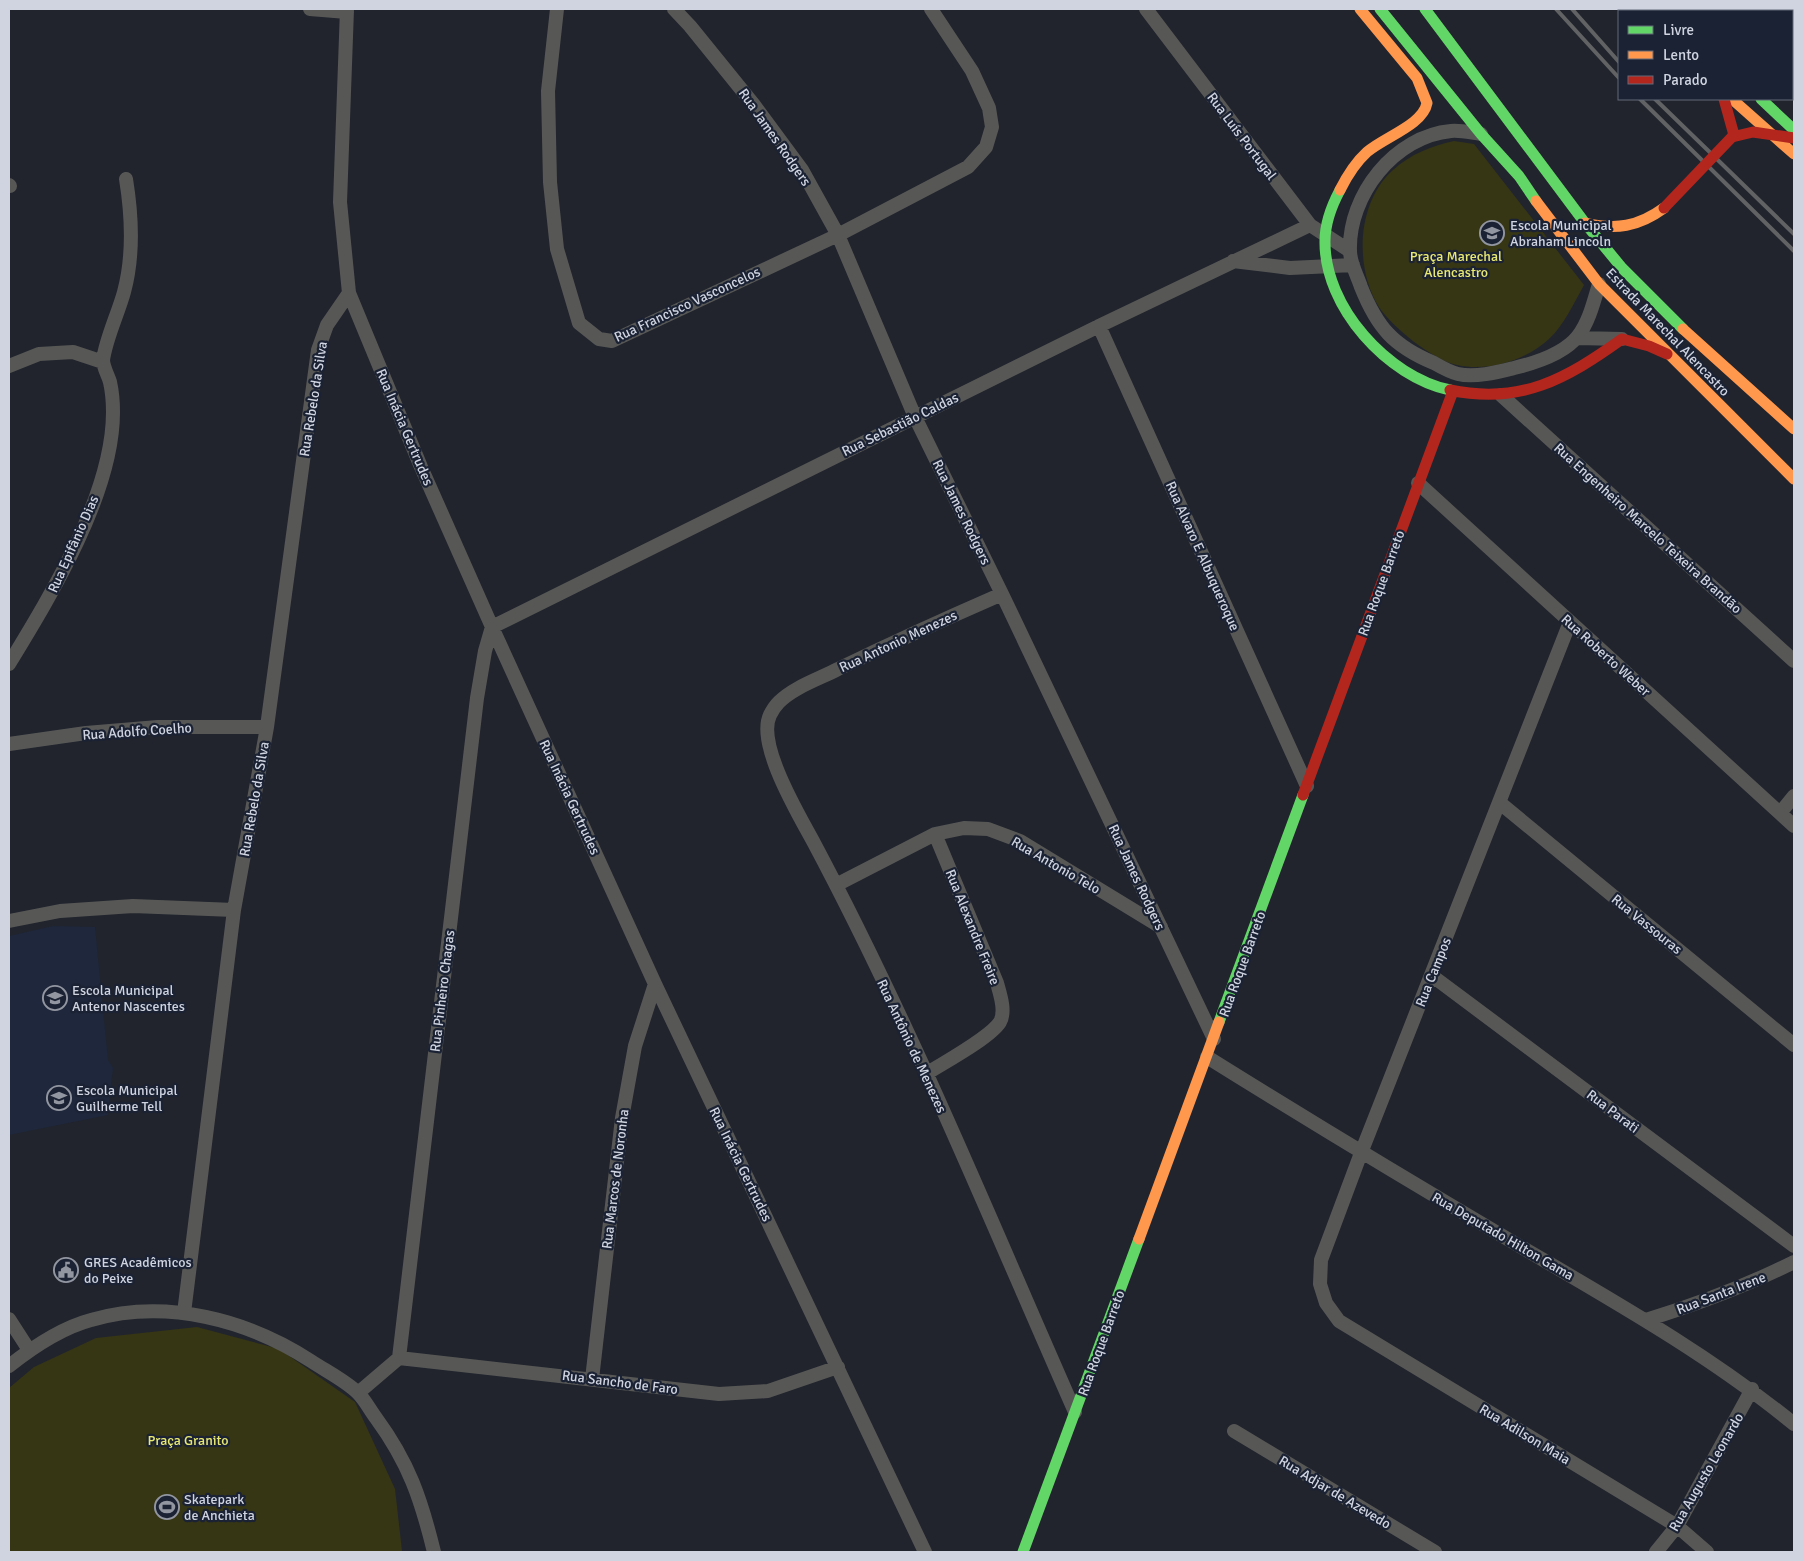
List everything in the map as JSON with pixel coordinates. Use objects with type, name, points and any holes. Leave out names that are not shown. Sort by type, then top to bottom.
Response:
[{"type":"street","points":[[310,9],[347,10]]},
{"type":"street","name":"Rua Francisco Vasconcelos","points":[[557,9],[548,91],[550,182],[558,249],[572,304],[579,323],[598,339],[612,341],[838,235],[968,166],[986,147],[992,127],[989,108],[972,71],[931,9]]},
{"type":"street","name":"Rua James Rodgers","points":[[674,9],[754,105],[802,170],[838,235],[915,417],[1002,594],[1214,1039]]},
{"type":"street","name":"Rua Luís Portugal","points":[[1146,9],[1310,225],[1324,236],[1350,251]]},
{"type":"street","points":[[1360,9],[1417,78],[1427,101],[1422,115],[1377,144],[1357,162],[1330,210],[1324,236],[1328,266],[1337,296],[1351,321],[1367,340],[1411,375],[1453,391],[1476,396],[1528,391],[1550,383],[1590,361],[1622,339]]},
{"type":"street","name":"Estrada Marechal Alencastro","points":[[1380,9],[1482,134],[1519,176],[1551,223],[1599,284],[1794,479]]},
{"type":"street","name":"Estrada Marechal Alencastro","points":[[1425,9],[1585,223],[1656,304],[1794,429]]},
{"type":"street","name":"Rua Inácia Gertrudes","points":[[347,10],[340,202],[349,293],[421,467],[655,984],[925,1552]]},
{"type":"street","points":[[1724,100],[1733,136]]},
{"type":"street","points":[[1733,100],[1794,154]]},
{"type":"street","points":[[1762,100],[1794,130]]},
{"type":"street","points":[[1482,134],[1452,131],[1426,138],[1404,149],[1380,170],[1363,194],[1354,215],[1350,251],[1353,265],[1370,312],[1385,333],[1408,351],[1459,374],[1495,373],[1529,365],[1556,353],[1577,338],[1584,328],[1599,284]]},
{"type":"street","points":[[1585,223],[1618,229],[1646,222],[1664,208],[1733,136],[1771,132],[1794,138]]},
{"type":"street","points":[[9,366],[39,354],[73,352],[103,362],[125,289],[131,249],[132,220],[126,179]]},
{"type":"street","name":"Rua Sebastião Caldas","points":[[492,626],[1099,326],[1310,225]]},
{"type":"street","points":[[1232,261],[1271,267],[1353,265]]},
{"type":"street","name":"Rua Rebelo da Silva","points":[[184,1313],[234,910],[267,727],[318,350],[327,325],[349,293]]},
{"type":"street","name":"Rua Alvaro E Albuqueroque","points":[[1099,326],[1307,786]]},
{"type":"street","points":[[1577,338],[1622,339],[1649,346],[1667,354]]},
{"type":"street","name":"Rua Epifânio Dias","points":[[9,664],[50,597],[79,537],[97,491],[109,444],[113,412],[110,384],[103,362]]},
{"type":"street","name":"Rua Roque Barreto","points":[[1023,1552],[1459,374]]},
{"type":"street","name":"Rua Engenheiro Marcelo Teixeira Brandão","points":[[1501,395],[1794,661]]},
{"type":"street","name":"Rua Roberto Weber","points":[[1418,483],[1794,826]]},
{"type":"street","name":"Rua Antonio Menezes","points":[[795,690],[887,645],[1002,594]]},
{"type":"street","name":"Rua Campos","points":[[1339,1321],[1326,1303],[1320,1284],[1321,1260],[1361,1153],[1570,622]]},
{"type":"street","name":"Rua Pinheiro Chagas","points":[[399,1358],[477,698],[484,651],[492,626]]},
{"type":"street","name":"Rua Antônio de Menezes","points":[[795,690],[778,702],[769,717],[766,732],[770,750],[792,802],[836,885],[926,1074],[1076,1412]]},
{"type":"street","name":"Rua Adolfo Coelho","points":[[9,744],[86,733],[158,727],[267,727]]},
{"type":"street","points":[[1780,813],[1794,796]]},
{"type":"street","name":"Rua Vassouras","points":[[1500,803],[1794,1045]]},
{"type":"street","name":"Rua Antonio Telo","points":[[836,885],[935,834],[964,828],[988,829],[1020,841],[1161,927]]},
{"type":"street","name":"Rua Alexandre Freire","points":[[926,1074],[989,1033],[1000,1021],[1002,1004],[997,983],[935,834]]},
{"type":"street","points":[[9,921],[60,911],[133,906],[234,910]]},
{"type":"street","name":"Rua Parati","points":[[1432,975],[1794,1246]]},
{"type":"street","name":"Rua Marcos de Noronha","points":[[592,1379],[622,1118],[635,1046],[655,984]]},
{"type":"street","name":"Rua Deputado Hilton Gama","points":[[1207,1057],[1361,1153],[1646,1320],[1752,1390],[1794,1424]]},
{"type":"street","name":"Rua Santa Irene","points":[[1646,1320],[1712,1299],[1754,1282],[1794,1262]]},
{"type":"street","points":[[9,1366],[29,1350],[58,1333],[91,1320],[152,1311],[184,1313],[220,1320],[258,1332],[291,1348],[358,1393],[385,1430],[411,1474],[422,1502],[434,1552]]},
{"type":"street","points":[[9,1319],[29,1350]]},
{"type":"street","name":"Rua Adilson Maia","points":[[1339,1321],[1677,1526],[1707,1552]]},
{"type":"street","points":[[358,1393],[399,1358]]},
{"type":"street","name":"Rua Sancho de Faro","points":[[399,1358],[719,1394],[768,1391],[838,1367]]},
{"type":"street","name":"Rua Augusto Leonardo","points":[[1656,1552],[1677,1526],[1752,1390]]},
{"type":"street","name":"Rua Adjar de Azevedo","points":[[1234,1431],[1435,1552]]},
{"type":"shaded area","name":"Escola Municipal Antenor Nascentes","points":[[53,926],[95,927],[108,1060],[113,1068],[108,1115],[9,1135],[9,936]]},
{"type":"green space","name":"Praça Marechal Alencastro","points":[[1454,141],[1474,144],[1584,285],[1564,321],[1549,339],[1518,359],[1493,366],[1469,367],[1447,362],[1414,342],[1393,324],[1379,307],[1371,291],[1366,273],[1363,255],[1363,235],[1366,217],[1372,199],[1381,183],[1400,164],[1414,155],[1437,145]]},
{"type":"green space","name":"Praça Granito","points":[[197,1327],[279,1349],[355,1402],[395,1489],[402,1551],[9,1552],[9,1388],[34,1367],[96,1338]]},
{"type":"railway","points":[[1556,9],[1618,77]]},
{"type":"railway","points":[[1572,9],[1618,61]]},
{"type":"railway","points":[[1641,100],[1794,251]]},
{"type":"railway","points":[[1656,100],[1794,234]]},
{"type":"traffic: fast","points":[[1380,9],[1481,134],[1519,176],[1536,201]]},
{"type":"traffic: fast","points":[[1425,9],[1585,223],[1622,268],[1683,329]]},
{"type":"traffic: fast","points":[[1762,100],[1794,130]]},
{"type":"traffic: fast","points":[[1340,190],[1326,228],[1325,241],[1328,266],[1335,290],[1348,314],[1383,355],[1404,371],[1427,383],[1450,390]]},
{"type":"traffic: fast","points":[[1219,1022],[1303,795]]},
{"type":"traffic: fast","points":[[1023,1552],[1139,1239]]},
{"type":"traffic: slow","points":[[1340,190],[1363,156],[1374,146],[1411,124],[1424,111],[1427,103],[1417,78],[1360,9]]},
{"type":"traffic: slow","points":[[1733,100],[1794,154]]},
{"type":"traffic: slow","points":[[1536,201],[1599,284],[1794,479]]},
{"type":"traffic: slow","points":[[1585,223],[1607,226],[1626,225],[1645,219],[1664,208]]},
{"type":"traffic: slow","points":[[1683,329],[1794,429]]},
{"type":"traffic: slow","points":[[1139,1239],[1219,1022]]},
{"type":"traffic: jam","points":[[1724,100],[1734,135]]},
{"type":"traffic: jam","points":[[1732,137],[1753,132],[1794,138]]},
{"type":"traffic: jam","points":[[1664,208],[1732,137]]},
{"type":"traffic: jam","points":[[1450,390],[1475,394],[1499,394],[1521,391],[1542,385],[1562,377],[1622,339],[1649,346],[1667,354]]},
{"type":"traffic: jam","points":[[1303,795],[1453,391]]},
{"type":"place","name":"Escola Municipal Abraham Lincoln","points":[[1492,233]]},
{"type":"place","name":"Escola Municipal Antenor Nascentes","points":[[55,998]]},
{"type":"place","name":"Escola Municipal Guilherme Tell","points":[[59,1098]]},
{"type":"place","name":"GRES Acadêmicos do Peixe","points":[[66,1270]]},
{"type":"place","name":"Skatepark de Anchieta","points":[[167,1507]]}]
